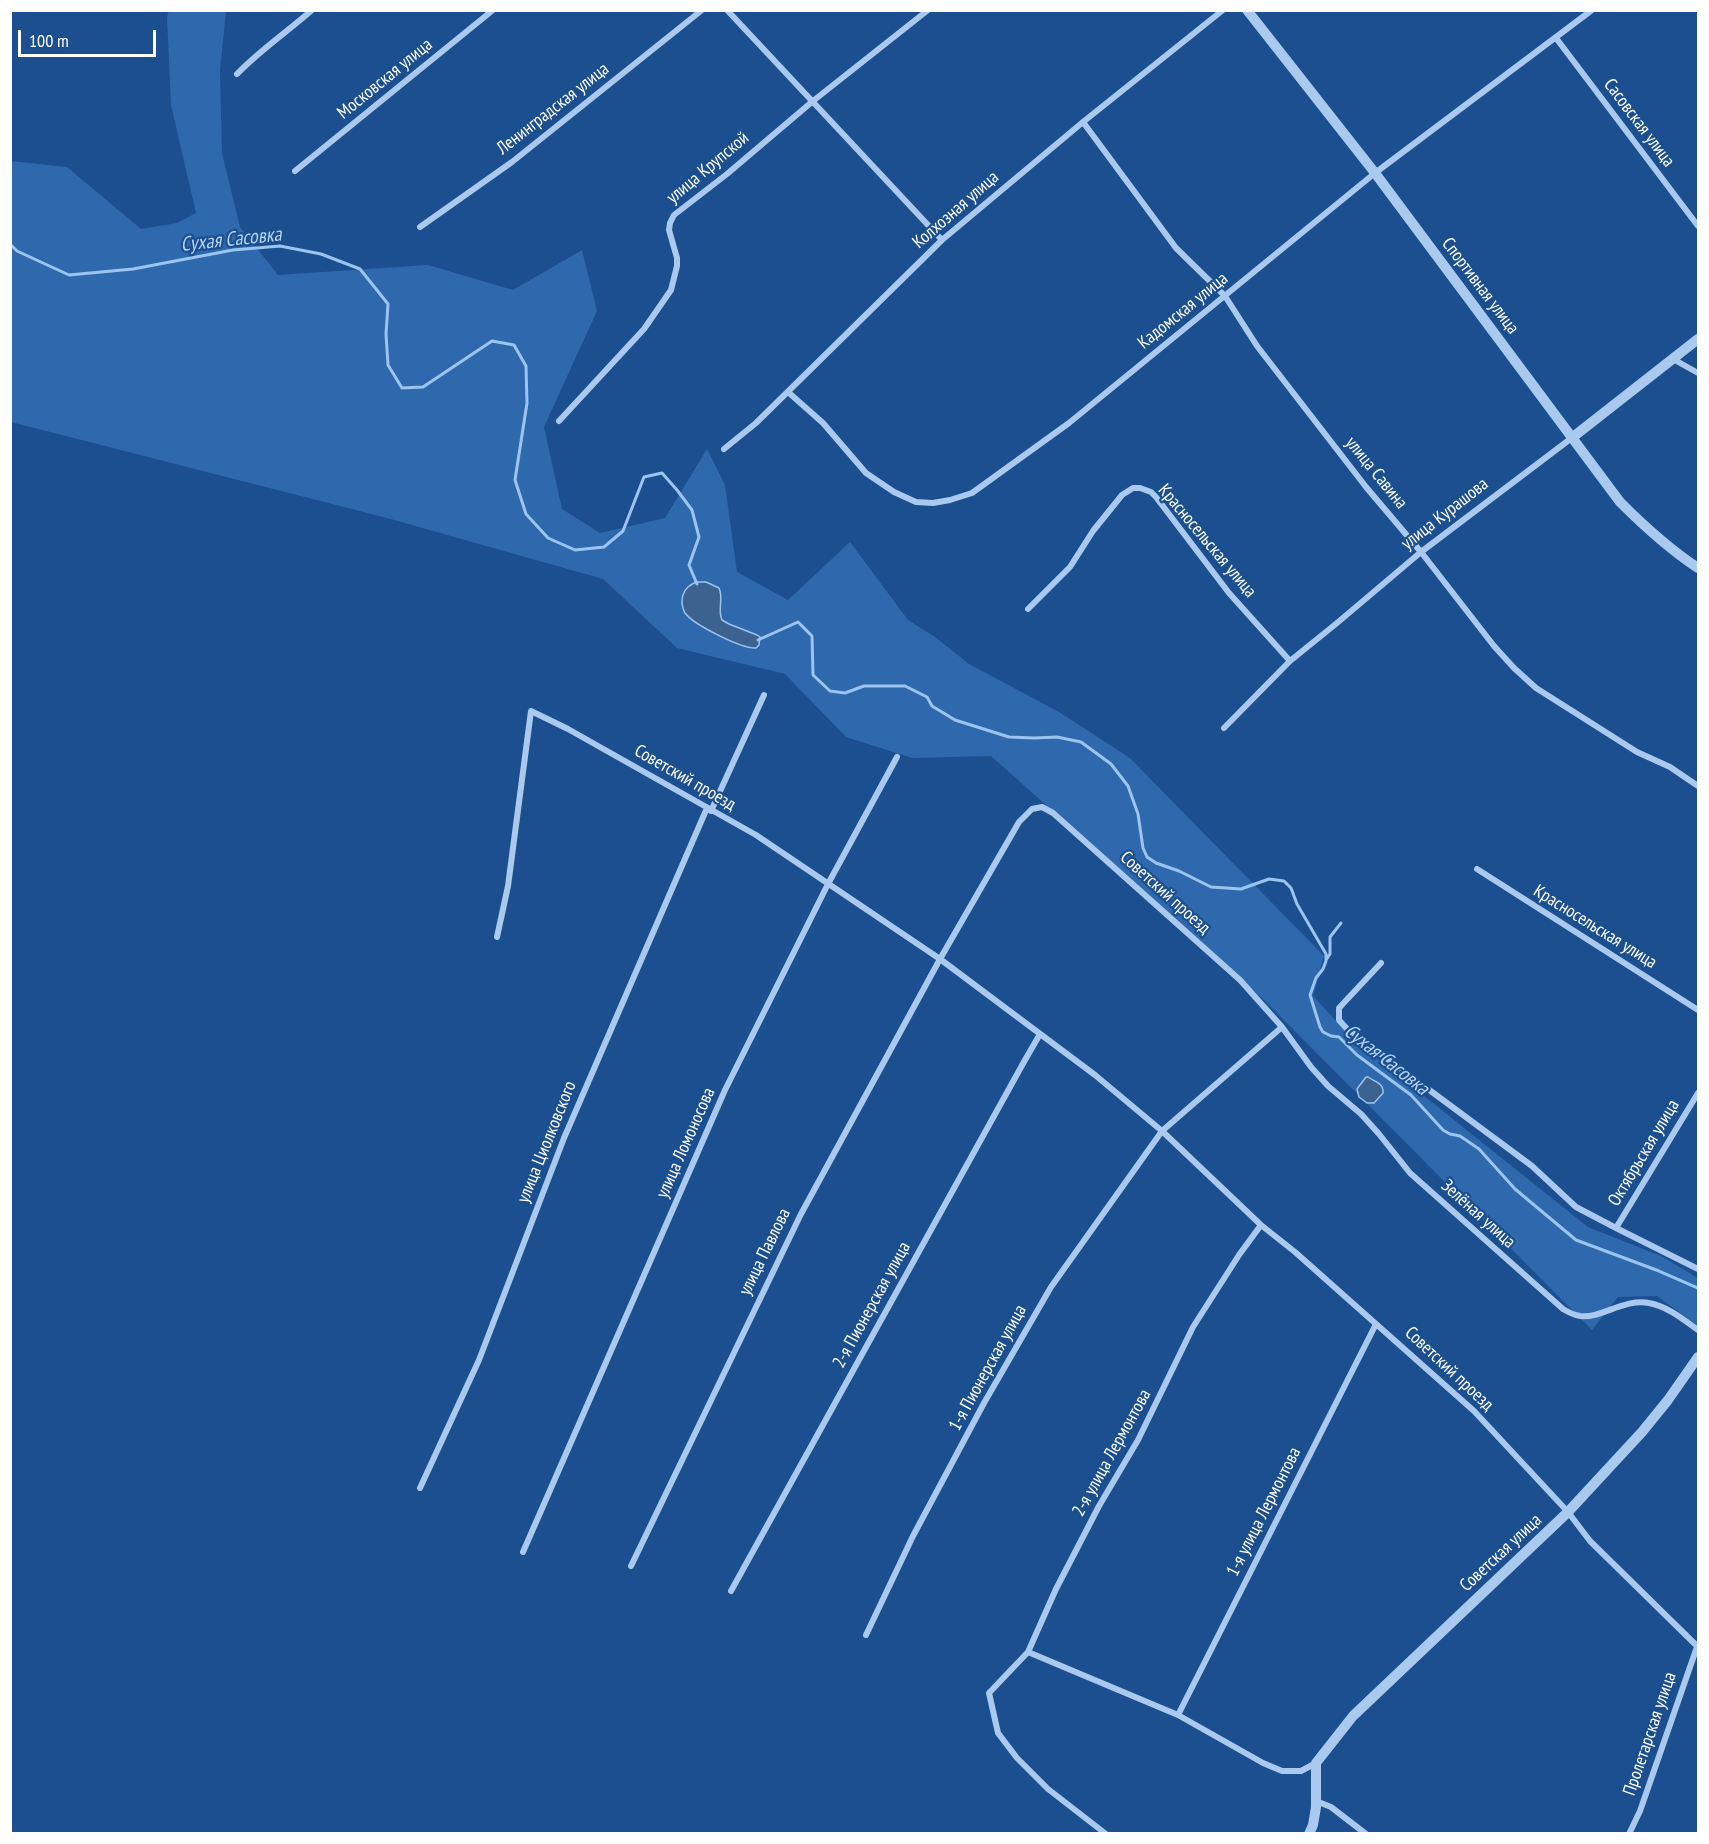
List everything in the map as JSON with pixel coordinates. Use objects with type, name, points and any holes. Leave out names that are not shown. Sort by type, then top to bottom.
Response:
[{"type":"street","points":[[237,74],[256,55],[312,10]]},
{"type":"street","name":"Московская улица","points":[[295,171],[493,10]]},
{"type":"street","name":"Ленинградская улица","points":[[420,227],[512,162],[702,10]]},
{"type":"street","points":[[727,10],[942,240]]},
{"type":"street","name":"улица Крупской","points":[[559,421],[644,329],[671,291],[677,266],[669,230],[674,214],[728,174],[813,101],[928,10]]},
{"type":"street","name":"Колхозная улица","points":[[724,449],[756,423],[942,240],[1083,122],[1223,10]]},
{"type":"street","name":"Спортивная улица","points":[[1247,10],[1375,172],[1620,502],[1647,530],[1676,554],[1698,568]]},
{"type":"street","name":"Кадомская улица","points":[[788,392],[823,423],[866,473],[904,498],[916,502],[933,503],[972,493],[1069,423],[1375,172],[1592,10]]},
{"type":"street","name":"Сасовская улица","points":[[1556,38],[1698,226]]},
{"type":"street","name":"улица Савина","points":[[1083,122],[1176,248],[1225,296],[1257,346],[1366,487],[1514,668],[1536,688],[1637,752],[1670,768],[1698,786]]},
{"type":"street","name":"улица Курашова","points":[[1224,728],[1290,661],[1421,552],[1698,339]]},
{"type":"street","points":[[1673,359],[1698,373]]},
{"type":"street","name":"Красносельская улица","points":[[1028,609],[1070,567],[1093,531],[1122,495],[1140,488],[1151,492],[1156,497],[1229,593],[1290,661]]},
{"type":"street","name":"улица Циолковского","points":[[420,1488],[479,1360],[564,1138],[709,810],[765,695]]},
{"type":"street","name":"Советский проезд","points":[[497,937],[508,886],[531,711],[568,729],[756,836],[940,959],[1095,1076],[1162,1131],[1261,1225],[1295,1252],[1474,1411],[1568,1512],[1590,1540],[1698,1645]]},
{"type":"street","name":"улица Ломоносова","points":[[523,1552],[725,1090],[828,884],[897,757]]},
{"type":"street","name":"Советский проезд","points":[[940,959],[1019,822],[1032,809],[1042,807],[1053,813],[1240,980],[1282,1027]]},
{"type":"street","name":"Красносельская улица","points":[[1477,869],[1698,1010]]},
{"type":"street","name":"улица Павлова","points":[[631,1566],[801,1214],[940,959]]},
{"type":"street","points":[[1381,963],[1339,1008],[1339,1020],[1347,1029],[1532,1166],[1576,1207],[1698,1269]]},
{"type":"street","points":[[1162,1131],[1282,1027]]},
{"type":"street","name":"Зелёная улица","points":[[1282,1027],[1328,1086],[1367,1120],[1410,1173],[1563,1309],[1582,1316],[1630,1303],[1648,1302],[1676,1315],[1698,1330]]},
{"type":"street","name":"2-я Пионерская улица","points":[[731,1591],[1040,1034]]},
{"type":"street","name":"Октябрьская улица","points":[[1616,1228],[1698,1093]]},
{"type":"street","name":"1-я Пионерская улица","points":[[866,1635],[913,1536],[984,1403],[1051,1287],[1162,1131]]},
{"type":"street","name":"2-я улица Лермонтова","points":[[1106,1833],[1048,1789],[1017,1758],[998,1733],[989,1693],[1028,1652],[1056,1589],[1099,1506],[1138,1440],[1193,1327],[1261,1225]]},
{"type":"street","name":"1-я улица Лермонтова","points":[[1178,1715],[1376,1323]]},
{"type":"street","name":"Советская улица","points":[[1316,1763],[1353,1716],[1568,1512],[1655,1416],[1698,1357]]},
{"type":"street","name":"Пролетарская улица","points":[[1629,1833],[1640,1811],[1698,1645]]},
{"type":"street","points":[[1028,1652],[1178,1715],[1263,1764],[1282,1771],[1301,1771],[1316,1763],[1315,1817],[1309,1833]]},
{"type":"street","points":[[1316,1801],[1331,1807],[1366,1833]]},
{"type":"shaded area","points":[[169,11],[226,11],[220,71],[222,153],[240,227],[278,275],[428,265],[513,290],[582,250],[597,311],[544,427],[562,509],[600,533],[665,518],[707,449],[725,485],[737,572],[788,600],[850,542],[908,620],[935,637],[969,664],[1059,712],[1130,758],[1324,956],[1313,996],[1354,1040],[1588,1227],[1661,1256],[1698,1278],[1698,1326],[1657,1296],[1618,1297],[1592,1330],[1264,1000],[991,756],[912,758],[846,737],[785,674],[677,648],[603,579],[387,518],[11,422],[10,161],[67,167],[141,229],[177,223],[196,213],[171,105],[167,17]]},
{"type":"shaded area","points":[[696,582],[706,582],[719,588],[722,620],[760,637],[756,648],[740,645],[719,635],[698,624],[685,613],[682,604],[683,595],[688,587]]},
{"type":"shaded area","points":[[1366,1077],[1378,1083],[1383,1090],[1374,1103],[1367,1103],[1359,1097],[1357,1089]]},
{"type":"waterway","name":"Сухая Сасовка","points":[[10,244],[17,251],[69,275],[133,269],[233,250],[280,246],[321,254],[360,269],[388,304],[386,334],[388,365],[402,388],[423,387],[492,341],[514,345],[526,366],[527,403],[515,480],[526,514],[548,538],[575,550],[604,547],[623,531],[644,477],[662,473],[692,510],[699,537],[689,565],[697,584]]},
{"type":"waterway","name":"Сухая Сасовка","points":[[758,640],[798,622],[812,636],[813,675],[830,691],[845,693],[864,686],[905,686],[927,697],[932,706],[955,720],[1009,737],[1057,737],[1081,742],[1111,764],[1128,786],[1138,814],[1143,848],[1147,857],[1211,887],[1241,889],[1269,879],[1284,881],[1291,888],[1297,904],[1326,954],[1323,969],[1316,978],[1310,995],[1323,1032],[1339,1037],[1357,1055],[1411,1095],[1443,1130],[1460,1136],[1479,1149],[1515,1189],[1576,1240],[1698,1288]]},
{"type":"waterway","points":[[1326,960],[1330,954],[1330,937],[1341,923]]}]
